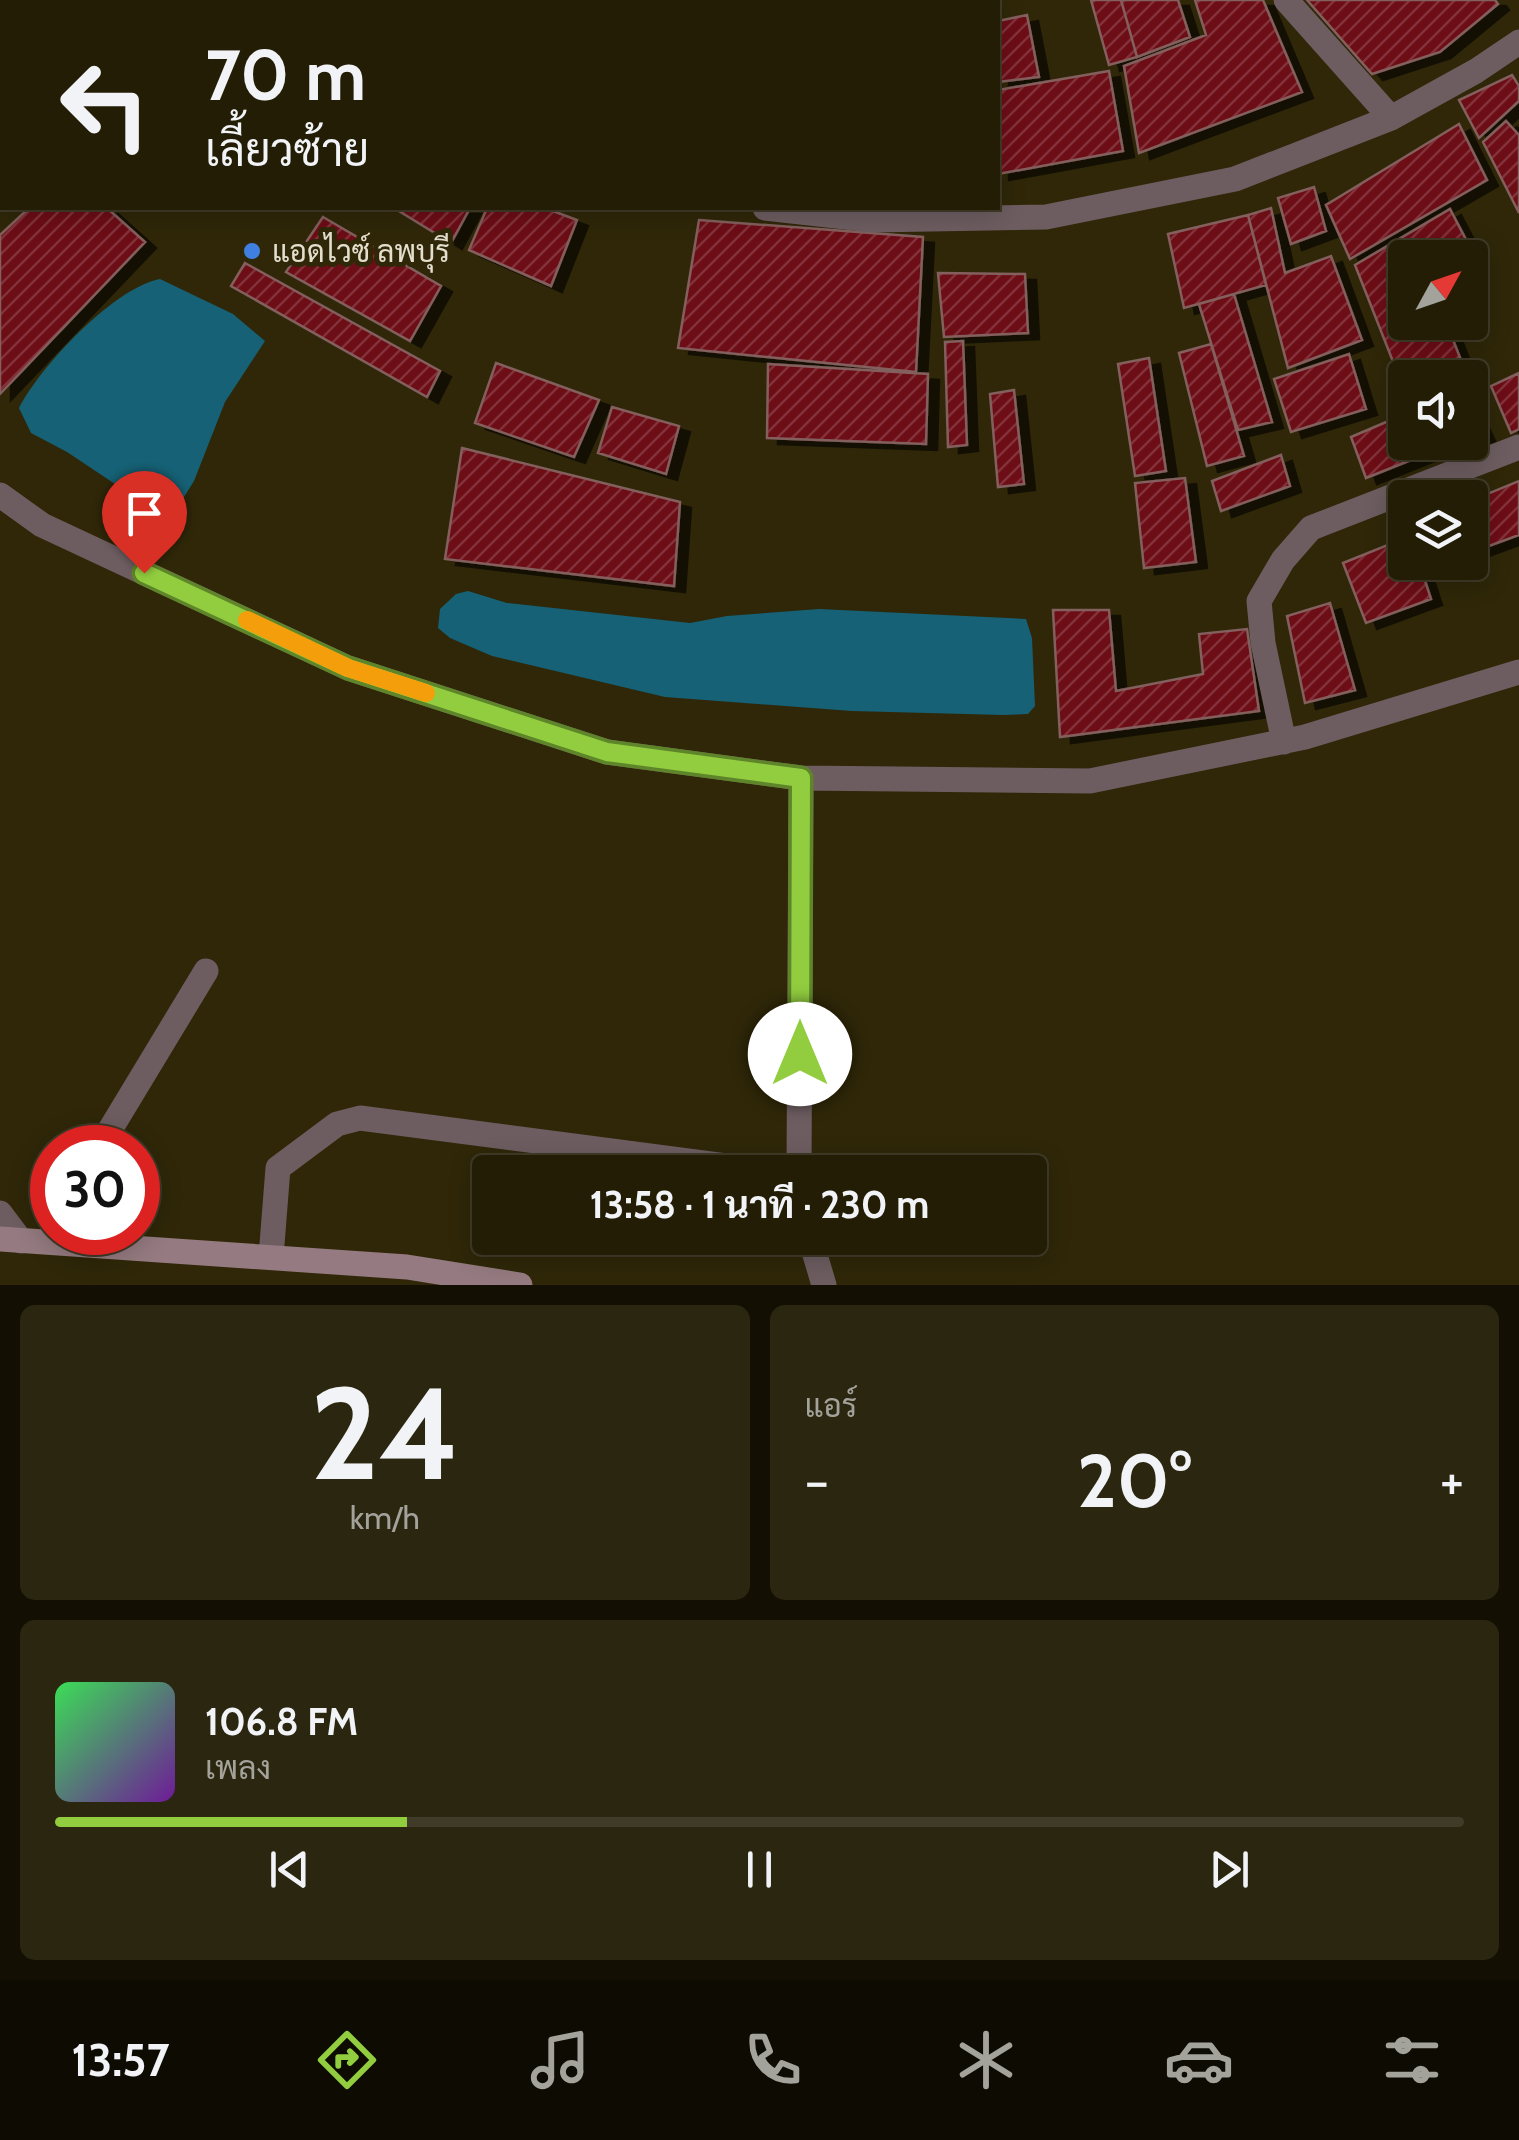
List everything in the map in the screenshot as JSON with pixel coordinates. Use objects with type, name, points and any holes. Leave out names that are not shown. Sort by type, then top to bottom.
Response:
[{"type":"main road","points":[[160,1246],[407,1266],[520,1285]]},
{"type":"street","points":[[1286,0],[1391,118]]},
{"type":"street","points":[[782,210],[872,220],[1046,217],[1235,179],[1391,118],[1519,42]]},
{"type":"street","points":[[1284,742],[1263,644],[1259,601],[1283,560],[1311,528],[1519,447]]},
{"type":"street","points":[[0,495],[42,525],[348,668],[607,752],[801,778],[1090,781],[1284,742],[1519,672]]},
{"type":"street","points":[[799,1155],[801,778]]},
{"type":"street","points":[[113,1125],[206,971]]},
{"type":"street","points":[[271,1257],[278,1168],[337,1124],[360,1118],[643,1155]]},
{"type":"street","points":[[0,1214],[11,1240]]},
{"type":"street","points":[[815,1255],[824,1285]]},
{"type":"water","points":[[160,279],[233,314],[265,341],[225,402],[194,481],[174,513],[151,508],[31,433],[19,408],[60,352],[100,313],[141,285]]},
{"type":"water","points":[[468,591],[507,603],[690,623],[819,609],[1026,619],[1032,638],[1035,706],[1028,714],[1003,715],[852,711],[665,697],[492,656],[450,638],[438,628],[440,609],[456,594]]},
{"type":"building","points":[[1091,0],[1121,0],[1137,57],[1109,65]]},
{"type":"building","points":[[1121,0],[1178,0],[1190,37],[1137,57]]},
{"type":"building","points":[[1195,0],[1263,0],[1302,92],[1139,153],[1124,66],[1206,35]]},
{"type":"building","points":[[1307,0],[1495,0],[1498,4],[1440,52],[1372,74]]},
{"type":"building","points":[[1027,15],[1039,77],[1000,82],[1000,21]]},
{"type":"building","points":[[1109,71],[1123,151],[1000,174],[1000,90]]},
{"type":"building","points":[[1512,75],[1519,86],[1519,101],[1479,138],[1459,100]]},
{"type":"building","points":[[1506,121],[1519,135],[1519,213],[1483,142]]},
{"type":"building","points":[[1459,124],[1487,180],[1350,259],[1326,205]]},
{"type":"building","points":[[1314,187],[1326,231],[1291,244],[1278,198]]},
{"type":"building","points":[[1271,208],[1285,273],[1331,256],[1362,340],[1288,368],[1248,215]]},
{"type":"building","points":[[1450,209],[1466,240],[1397,240]]},
{"type":"building","points":[[27,210],[109,210],[145,242],[0,394],[0,235]]},
{"type":"building","points":[[397,210],[469,210],[451,243]]},
{"type":"building","points":[[486,210],[550,210],[577,220],[551,286],[469,250]]},
{"type":"building","points":[[1248,215],[1266,285],[1184,308],[1168,234]]},
{"type":"building","points":[[323,217],[441,286],[410,341],[286,272]]},
{"type":"building","points":[[699,220],[923,237],[916,372],[678,348]]},
{"type":"building","points":[[1388,246],[1388,340],[1453,340],[1461,360],[1392,360],[1355,265]]},
{"type":"building","points":[[245,263],[440,371],[427,397],[231,286]]},
{"type":"building","points":[[938,273],[1025,274],[1028,333],[944,337]]},
{"type":"building","points":[[1234,294],[1272,422],[1238,430],[1199,304]]},
{"type":"building","points":[[963,341],[967,445],[948,447],[945,342]]},
{"type":"building","points":[[1211,344],[1244,456],[1207,466],[1179,353]]},
{"type":"building","points":[[1349,354],[1366,409],[1291,432],[1274,379]]},
{"type":"building","points":[[1149,358],[1166,471],[1135,476],[1118,364]]},
{"type":"building","points":[[496,363],[599,400],[574,457],[475,423]]},
{"type":"building","points":[[768,364],[928,374],[926,444],[767,438]]},
{"type":"building","points":[[1519,373],[1519,429],[1511,433],[1491,386]]},
{"type":"building","points":[[1014,390],[1024,484],[998,487],[990,394]]},
{"type":"building","points":[[612,407],[679,426],[666,474],[598,453]]},
{"type":"building","points":[[1388,421],[1388,460],[1411,460],[1366,478],[1351,437]]},
{"type":"building","points":[[462,448],[680,502],[674,586],[445,559]]},
{"type":"building","points":[[1281,455],[1290,486],[1221,511],[1212,481]]},
{"type":"building","points":[[1185,478],[1196,562],[1144,568],[1135,483]]},
{"type":"building","points":[[1519,481],[1519,535],[1488,546],[1488,494]]},
{"type":"building","points":[[1388,545],[1388,580],[1425,580],[1431,599],[1366,623],[1343,563]]},
{"type":"building","points":[[1330,603],[1355,690],[1305,703],[1287,616]]},
{"type":"building","points":[[1053,610],[1109,610],[1116,691],[1203,674],[1199,634],[1247,629],[1259,711],[1060,737]]},
{"type":"slow traffic","points":[[247,620],[348,668],[426,693]]},
{"type":"place","name":"แอดไวซ์ ลพบุรี","points":[[252,251]]},
{"type":"route","points":[[144,573],[348,668],[607,752],[801,778],[800,1054]]}]
